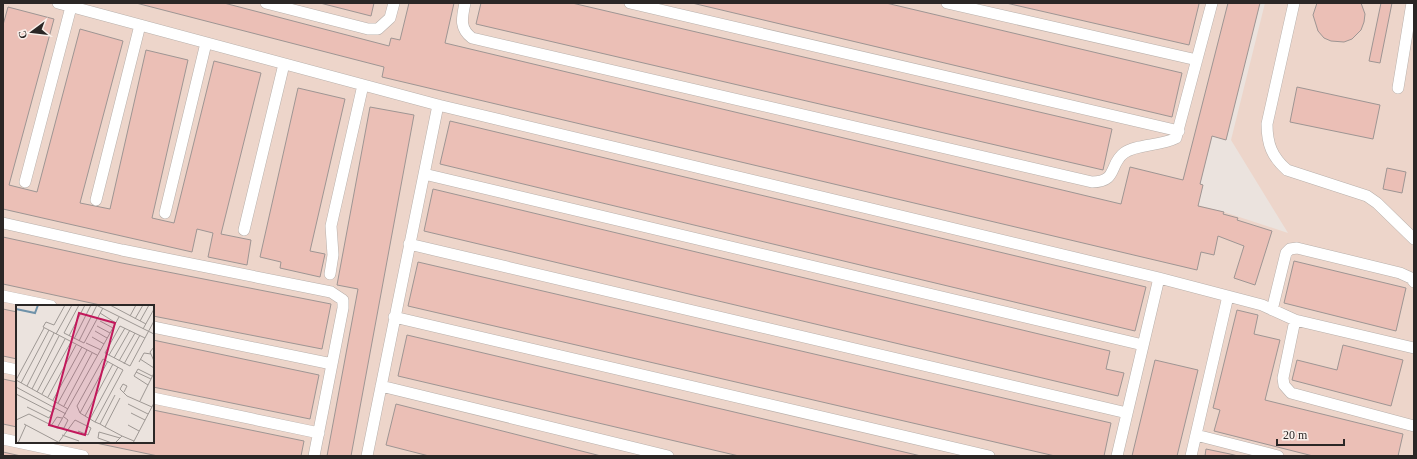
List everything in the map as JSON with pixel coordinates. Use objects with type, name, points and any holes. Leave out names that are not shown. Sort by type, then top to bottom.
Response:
[{"type":"lane","points":[[58,3],[438,105],[1159,278],[1228,296],[1272,310],[1295,320],[1414,348]]},
{"type":"lane","points":[[266,3],[368,29],[378,29],[390,18],[394,3]]},
{"type":"lane","points":[[465,3],[462,25],[466,33],[472,38],[1092,182],[1102,182],[1110,176],[1119,159],[1125,153],[1168,142],[1176,138],[1212,3]]},
{"type":"lane","points":[[630,3],[1179,131]]},
{"type":"lane","points":[[947,3],[1198,60]]},
{"type":"lane","points":[[1294,3],[1267,124],[1267,138],[1271,152],[1279,163],[1288,170],[1367,196],[1377,203],[1414,239]]},
{"type":"lane","points":[[1398,88],[1412,3]]},
{"type":"lane","points":[[25,182],[72,7]]},
{"type":"lane","points":[[96,200],[140,25]]},
{"type":"lane","points":[[165,213],[206,43]]},
{"type":"lane","points":[[244,230],[284,64]]},
{"type":"lane","points":[[330,274],[333,255],[331,226],[363,85]]},
{"type":"lane","points":[[367,456],[438,105]]},
{"type":"lane","points":[[424,174],[1143,345]]},
{"type":"lane","points":[[3,223],[122,250],[331,292],[343,300],[343,308],[314,456]]},
{"type":"lane","points":[[409,244],[1127,413]]},
{"type":"lane","points":[[1272,310],[1286,253],[1290,249],[1297,248],[1400,273],[1411,278],[1414,282]]},
{"type":"lane","points":[[1117,456],[1159,278]]},
{"type":"lane","points":[[3,296],[46,305]]},
{"type":"lane","points":[[1191,456],[1228,296]]},
{"type":"lane","points":[[394,318],[989,456]]},
{"type":"lane","points":[[1295,320],[1283,378],[1284,385],[1291,393],[1414,426]]},
{"type":"lane","points":[[154,327],[332,364]]},
{"type":"lane","points":[[3,367],[16,370]]},
{"type":"lane","points":[[381,386],[668,456]]},
{"type":"lane","points":[[154,398],[319,433]]},
{"type":"lane","points":[[1196,435],[1261,454],[1278,456]]},
{"type":"lane","points":[[3,439],[16,442]]},
{"type":"lane","points":[[22,443],[83,456]]},
{"type":"shaded area","points":[[3,3],[1260,3],[1226,140],[1212,136],[1200,183],[1203,185],[1198,205],[1288,233],[1231,140],[1265,3],[1414,3],[1414,456],[3,456]]},
{"type":"building","points":[[136,3],[224,3],[389,46],[391,38],[400,40],[409,3],[454,3],[445,43],[1121,204],[1130,167],[1183,180],[1228,3],[1260,3],[1226,140],[1212,136],[1200,184],[1203,185],[1198,206],[1224,212],[1223,214],[1238,218],[1237,220],[1272,231],[1255,285],[1234,278],[1244,246],[1218,236],[1214,255],[1201,252],[1197,270],[382,77],[384,67]]},
{"type":"building","points":[[320,3],[374,3],[371,16]]},
{"type":"building","points":[[481,3],[572,3],[1112,129],[1103,170],[476,24]]},
{"type":"building","points":[[692,3],[886,3],[1182,73],[1172,117]]},
{"type":"building","points":[[1006,3],[1197,3],[1199,4],[1189,45]]},
{"type":"building","points":[[1317,3],[1361,3],[1365,14],[1364,22],[1361,30],[1352,39],[1344,42],[1331,41],[1324,38],[1318,31],[1313,15]]},
{"type":"building","points":[[1381,3],[1392,3],[1380,63],[1369,61]]},
{"type":"building","points":[[8,7],[54,19],[9,185],[37,192],[80,29],[123,41],[80,203],[110,209],[146,50],[188,60],[152,218],[174,223],[214,61],[261,73],[221,234],[251,240],[247,265],[208,257],[213,233],[197,229],[192,252],[3,209],[3,25]]},
{"type":"building","points":[[1297,87],[1380,105],[1373,139],[1290,122]]},
{"type":"building","points":[[298,88],[345,99],[310,251],[325,254],[320,277],[280,268],[281,262],[260,257]]},
{"type":"building","points":[[370,107],[414,115],[351,456],[327,456],[358,289],[337,285]]},
{"type":"building","points":[[450,121],[1146,287],[1135,331],[440,164]]},
{"type":"building","points":[[1387,168],[1406,172],[1402,193],[1383,189]]},
{"type":"building","points":[[433,189],[1110,351],[1106,369],[1124,373],[1118,396],[424,231]]},
{"type":"building","points":[[3,237],[122,263],[331,304],[322,349],[154,316],[154,305],[100,305],[3,284]]},
{"type":"building","points":[[1294,261],[1406,288],[1396,331],[1284,303]]},
{"type":"building","points":[[418,262],[1111,423],[1104,456],[1055,456],[408,306]]},
{"type":"building","points":[[3,309],[16,312],[16,359],[3,356]]},
{"type":"building","points":[[1237,310],[1258,315],[1254,334],[1280,340],[1265,400],[1403,434],[1398,456],[1313,456],[1214,431],[1220,410],[1213,408]]},
{"type":"building","points":[[407,335],[921,456],[739,456],[398,376]]},
{"type":"building","points":[[154,340],[319,375],[310,419],[154,387]]},
{"type":"building","points":[[1343,345],[1403,360],[1391,406],[1292,380],[1297,360],[1337,370]]},
{"type":"building","points":[[1155,360],[1198,370],[1177,456],[1132,456]]},
{"type":"building","points":[[3,379],[16,382],[16,427],[3,424]]},
{"type":"building","points":[[396,404],[601,456],[429,456],[386,445]]},
{"type":"building","points":[[154,410],[304,441],[301,456],[158,456],[96,443],[154,443]]},
{"type":"building","points":[[1206,449],[1230,454],[1238,456],[1205,456]]},
{"type":"building","points":[[3,452],[21,456],[3,456]]}]
